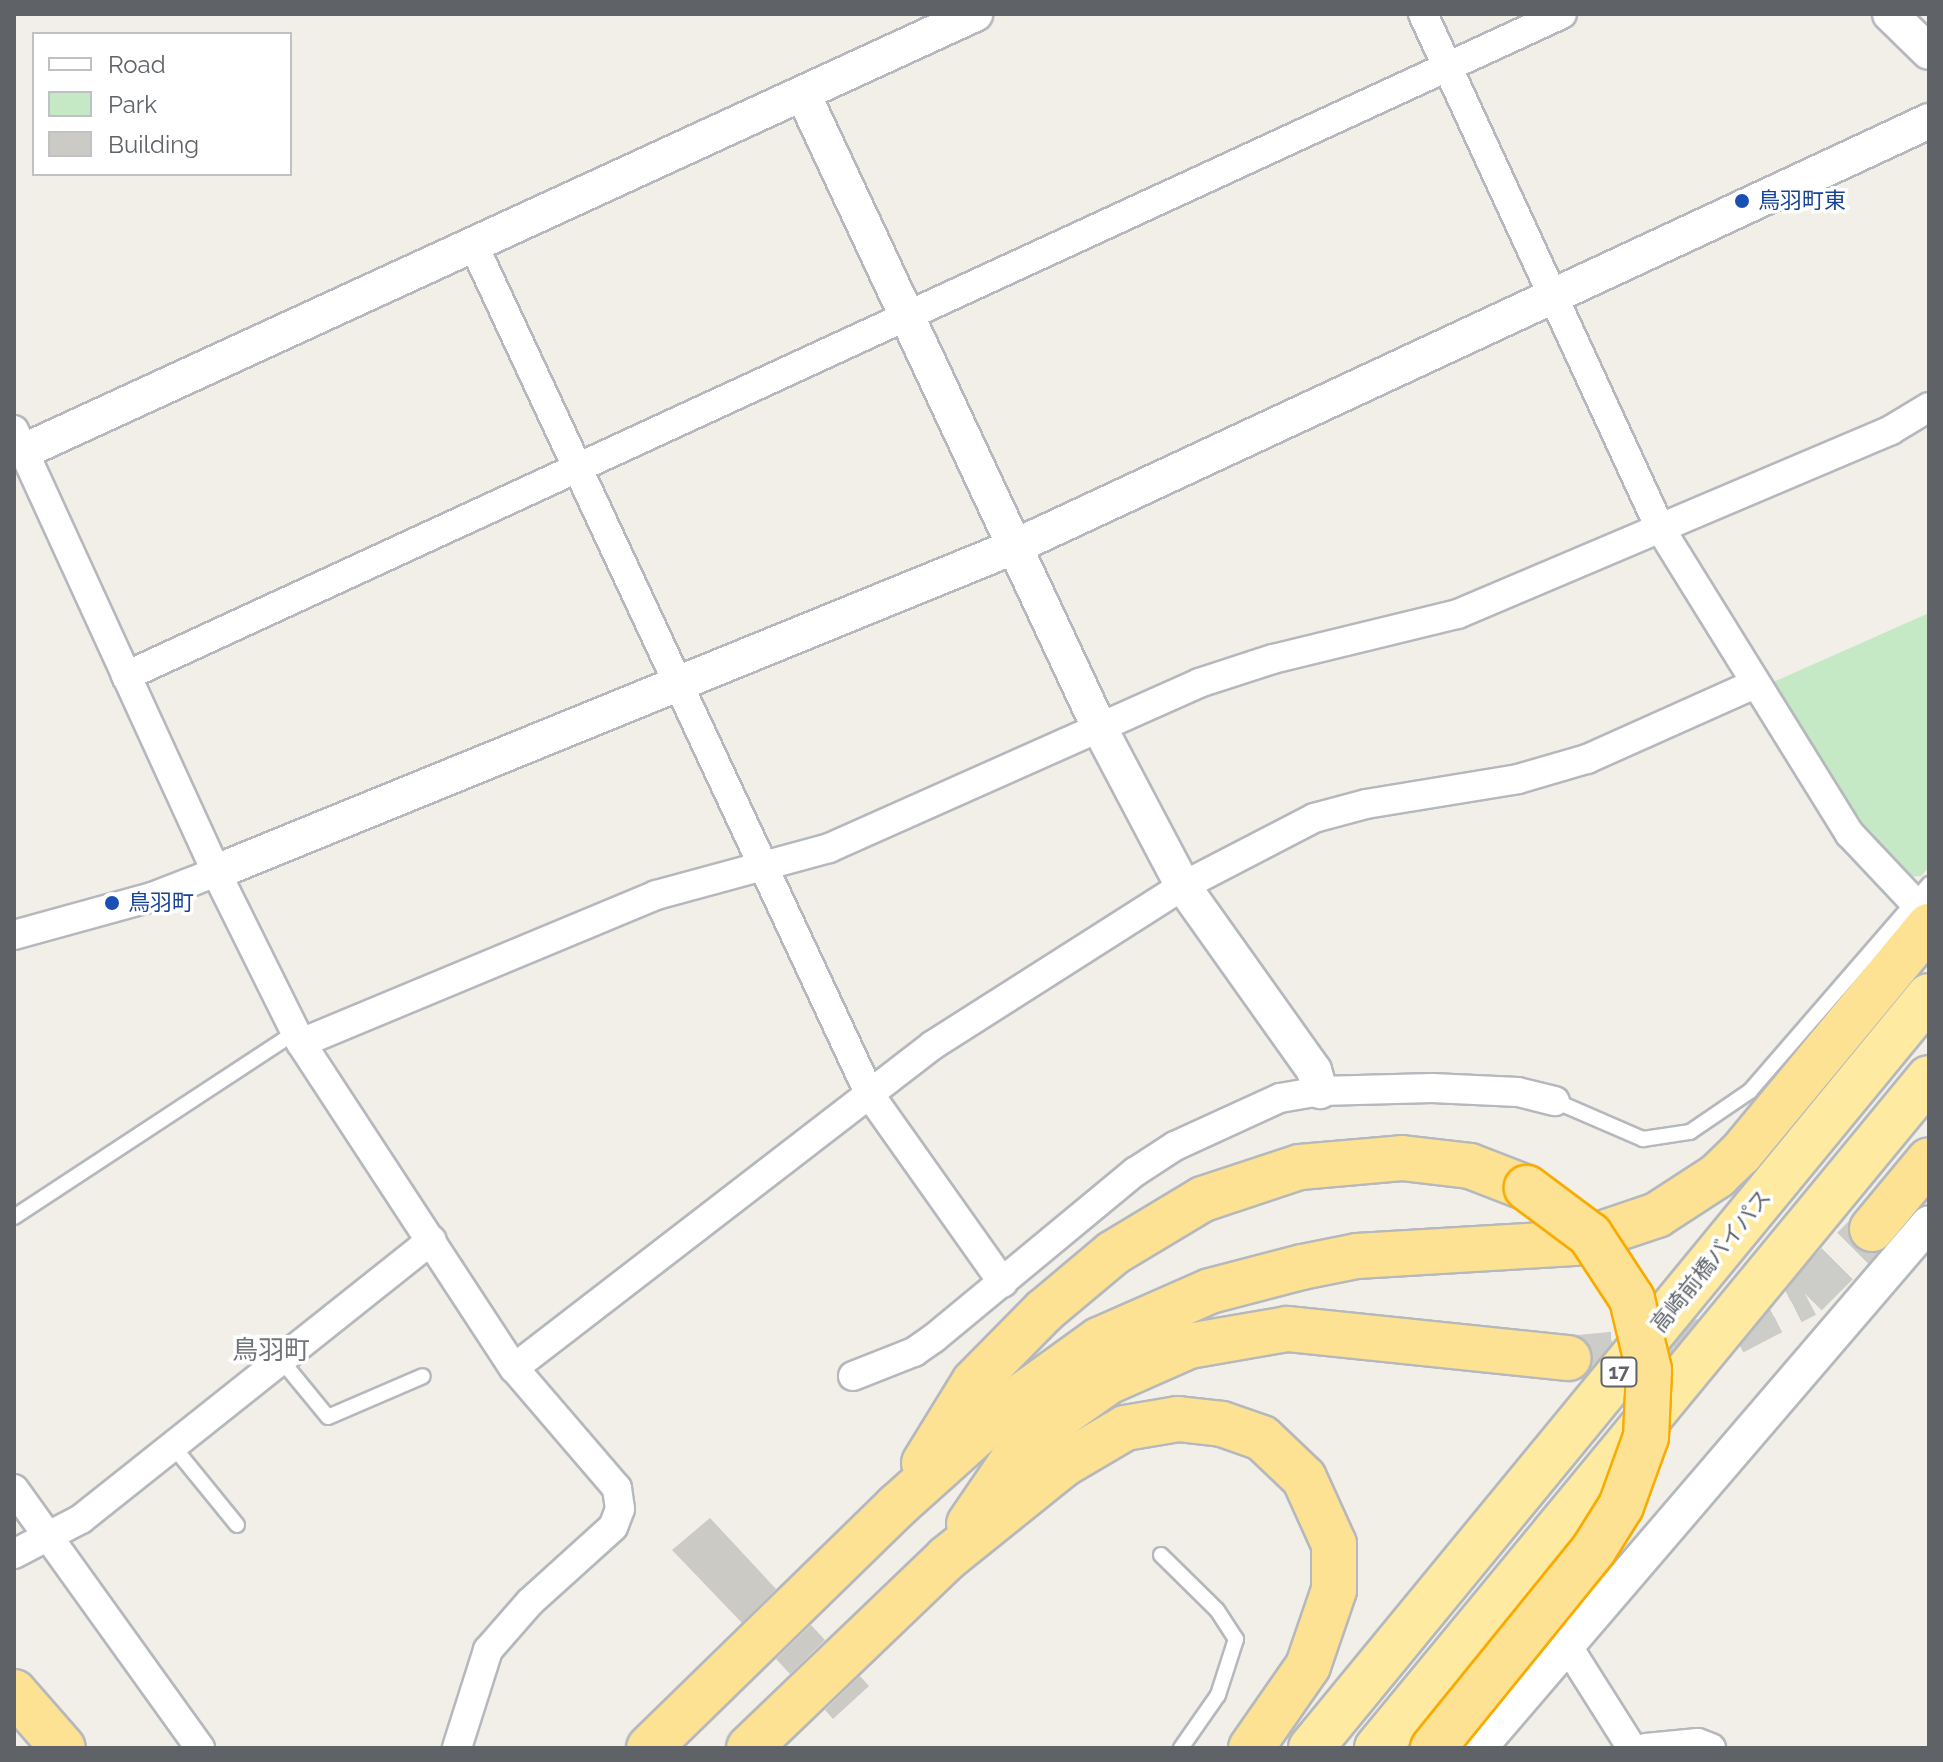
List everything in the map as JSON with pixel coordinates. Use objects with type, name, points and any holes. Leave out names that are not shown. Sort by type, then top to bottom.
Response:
[{"type":"highway","points":[[650,1746],[897,1506],[1055,1369],[1099,1340],[1210,1291],[1357,1256],[1574,1243],[1657,1215],[1717,1176],[1741,1153],[1924,904]]},
{"type":"highway","name":"高崎前橋バイパス","points":[[1311,1748],[1929,996]]},
{"type":"highway","name":"17","points":[[1377,1748],[1929,1078]]},
{"type":"highway","points":[[897,1506],[974,1382],[1044,1311],[1113,1253],[1203,1199],[1300,1167],[1402,1158],[1470,1166],[1527,1188],[1590,1235],[1632,1299],[1649,1370],[1646,1437],[1621,1506],[1594,1549],[1433,1748]]},
{"type":"highway","points":[[1872,1229],[1929,1160]]},
{"type":"highway","points":[[947,1558],[1010,1464],[1047,1425],[1108,1382],[1189,1346],[1287,1329],[1569,1358]]},
{"type":"highway","points":[[749,1748],[947,1558],[1064,1464],[1125,1428],[1178,1419],[1222,1424],[1262,1438],[1304,1478],[1317,1499],[1334,1544],[1334,1590],[1308,1666],[1251,1748]]},
{"type":"highway","points":[[14,1692],[63,1748]]},
{"type":"street","points":[[457,1748],[488,1650],[530,1602],[613,1527],[620,1509],[617,1488],[514,1368],[298,1037],[216,872],[19,440],[473,244],[975,14]]},
{"type":"street","points":[[1423,14],[1660,528],[1850,834],[1924,904]]},
{"type":"street","points":[[126,676],[1562,14]]},
{"type":"street","points":[[1890,14],[1929,52]]},
{"type":"street","points":[[803,94],[1098,725],[1183,886],[1314,1070],[1320,1091]]},
{"type":"street","points":[[14,935],[152,897],[1016,546],[1929,121]]},
{"type":"street","points":[[473,244],[870,1095],[1003,1283]]},
{"type":"street","points":[[298,1037],[656,895],[763,870],[829,848],[1098,725],[1240,669],[1458,614],[1927,413]]},
{"type":"street","points":[[514,1368],[984,1009],[1091,949],[1183,886],[1314,818],[1366,804],[1518,779],[1587,759],[1755,684]]},
{"type":"street","points":[[853,1376],[914,1352],[1003,1283],[1135,1172],[1175,1146],[1280,1098],[1320,1091],[1481,1088],[1555,1101]]},
{"type":"street","points":[[1479,1748],[1562,1647],[1929,1223]]},
{"type":"street","points":[[14,1554],[48,1539],[81,1519],[432,1240]]},
{"type":"street","points":[[14,1489],[200,1748]]},
{"type":"street","points":[[1562,1647],[1575,1658],[1632,1748]]},
{"type":"street","points":[[1646,1748],[1698,1743],[1711,1748]]},
{"type":"lane","points":[[1555,1101],[1643,1139],[1690,1132],[1750,1091],[1924,904]]},
{"type":"lane","points":[[14,1217],[298,1037]]},
{"type":"lane","points":[[282,1361],[328,1417],[423,1376]]},
{"type":"lane","points":[[172,1445],[237,1525]]},
{"type":"lane","points":[[1161,1555],[1217,1610],[1236,1639],[1218,1695],[1181,1748]]},
{"type":"green space","points":[[1929,613],[1929,867],[1921,876],[1904,877],[1873,845],[1771,683]]},
{"type":"building","points":[[710,1518],[776,1589],[742,1623],[672,1550]]},
{"type":"building","points":[[811,1625],[825,1640],[790,1674],[776,1659]]},
{"type":"building","points":[[860,1676],[869,1686],[833,1719],[825,1710]]},
{"type":"tunnel","points":[[1569,1358],[1674,1348],[1733,1333],[1806,1295],[1872,1229]]},
{"type":"place","name":"鳥羽町東","points":[[1742,201]]},
{"type":"place","name":"鳥羽町","points":[[112,903]]},
{"type":"district","name":"鳥羽町","points":[[271,1351]]}]
